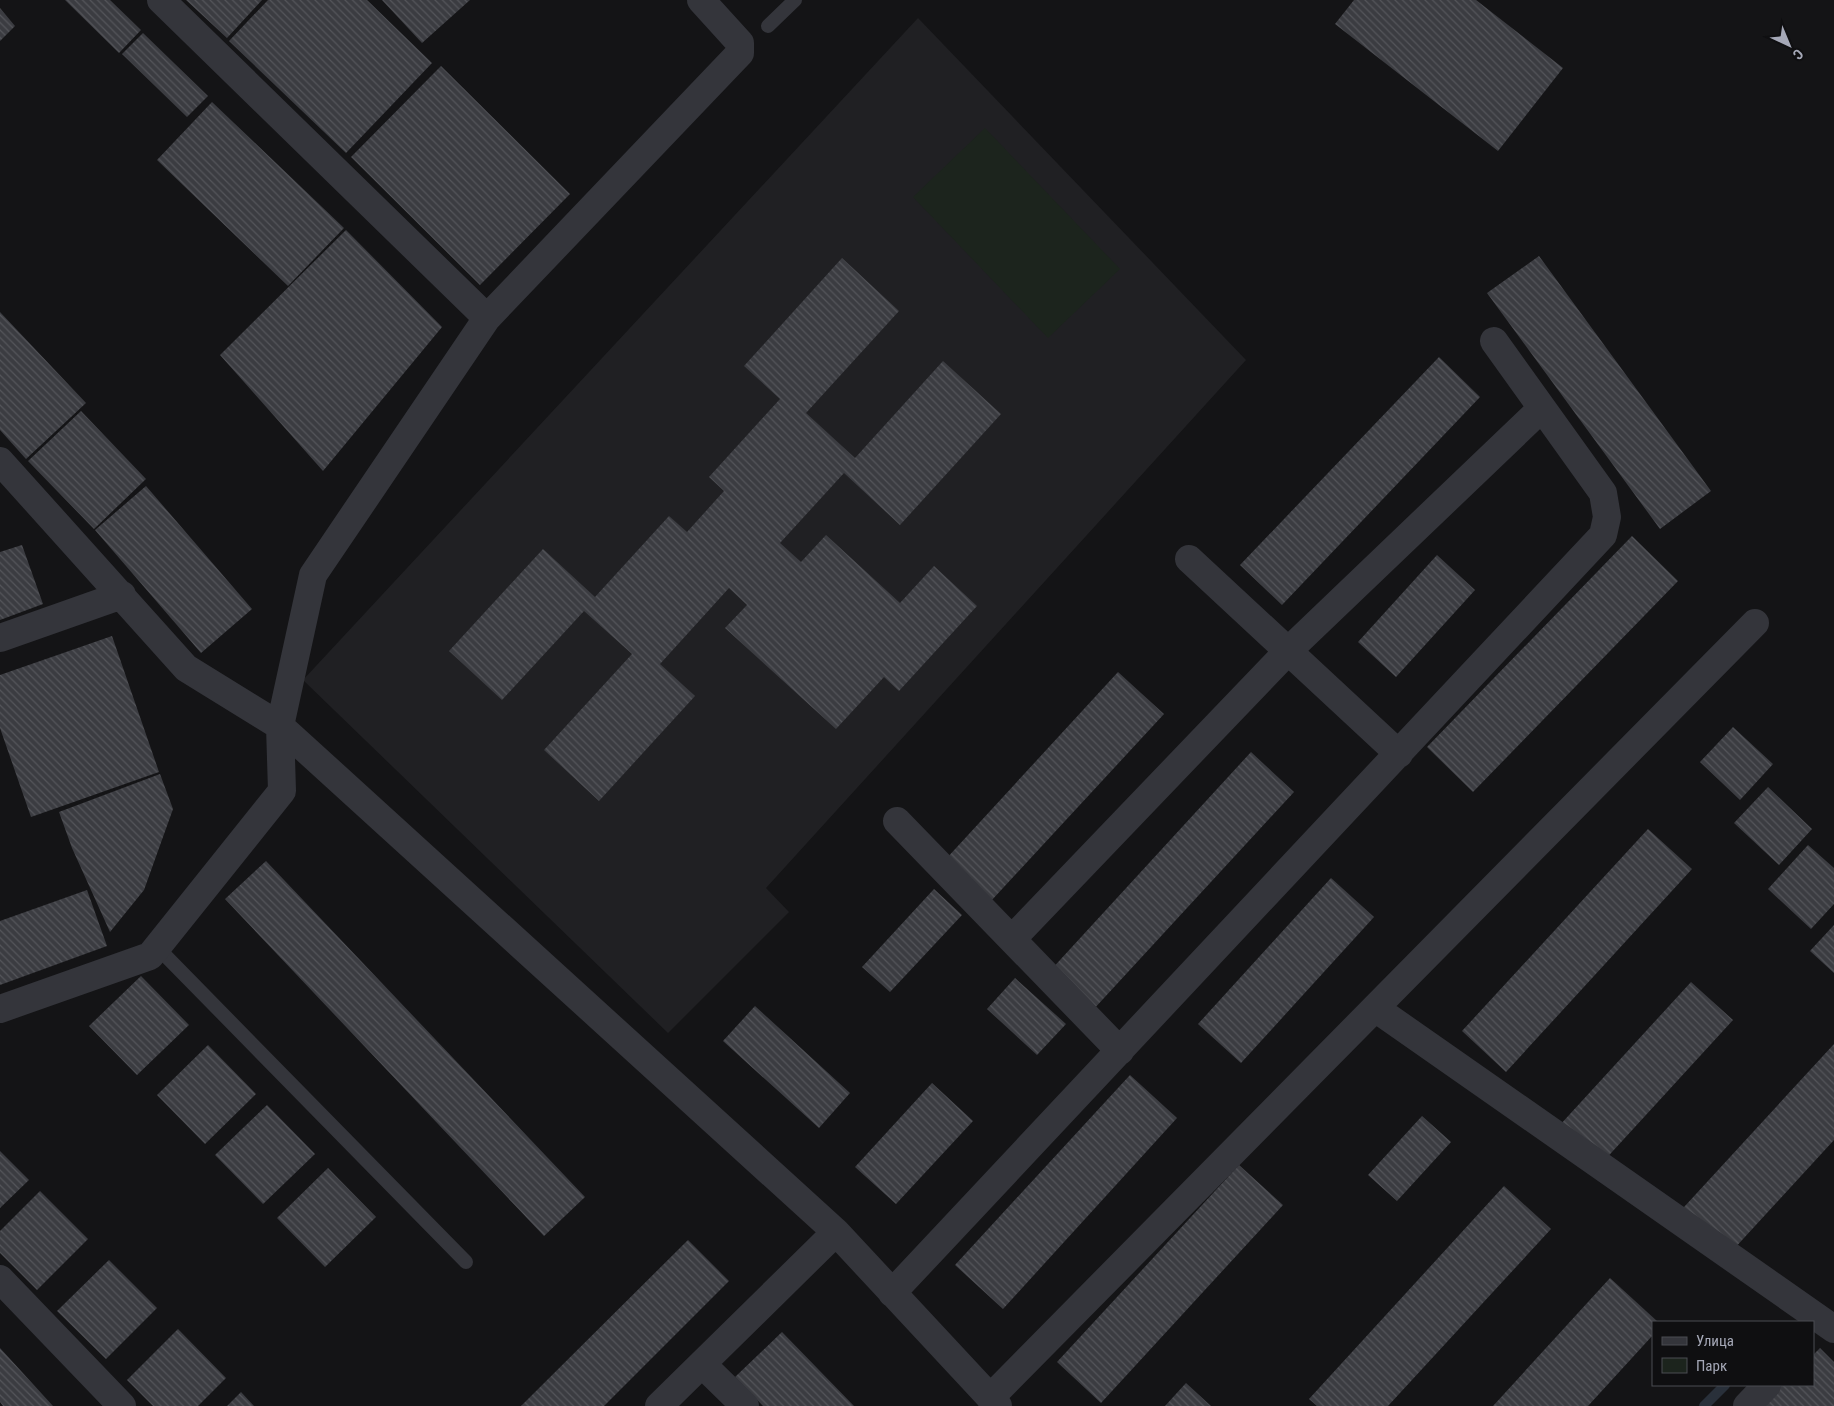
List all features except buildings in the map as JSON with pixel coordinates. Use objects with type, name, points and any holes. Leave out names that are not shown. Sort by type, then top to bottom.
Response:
[{"type":"street","points":[[161,0],[487,318]]},
{"type":"street","points":[[0,1009],[150,956],[282,791],[280,726],[313,576],[487,318],[740,53],[740,43],[701,0]]},
{"type":"street","points":[[892,1293],[1603,535],[1607,517],[1603,494],[1494,341]]},
{"type":"street","points":[[1012,939],[1288,651],[1542,408]]},
{"type":"street","points":[[0,461],[186,668],[280,726],[836,1232],[994,1402],[1375,1008],[1755,623]]},
{"type":"street","points":[[1189,559],[1399,754]]},
{"type":"street","points":[[0,638],[122,595]]},
{"type":"street","points":[[897,821],[1120,1051]]},
{"type":"street","points":[[1375,1008],[1827,1326]]},
{"type":"street","points":[[659,1406],[836,1232]]},
{"type":"street","points":[[0,1279],[122,1406]]},
{"type":"street","points":[[702,1364],[745,1406]]},
{"type":"street","points":[[1747,1406],[1766,1386]]},
{"type":"lane","points":[[768,26],[795,0]]},
{"type":"lane","points":[[157,947],[466,1262]]},
{"type":"shaded area","points":[[918,18],[1246,360],[766,888],[789,912],[668,1033],[303,680]]},
{"type":"green space","points":[[985,128],[1120,269],[1048,338],[913,197]]},
{"type":"waterway","points":[[1704,1406],[1724,1386]]}]
